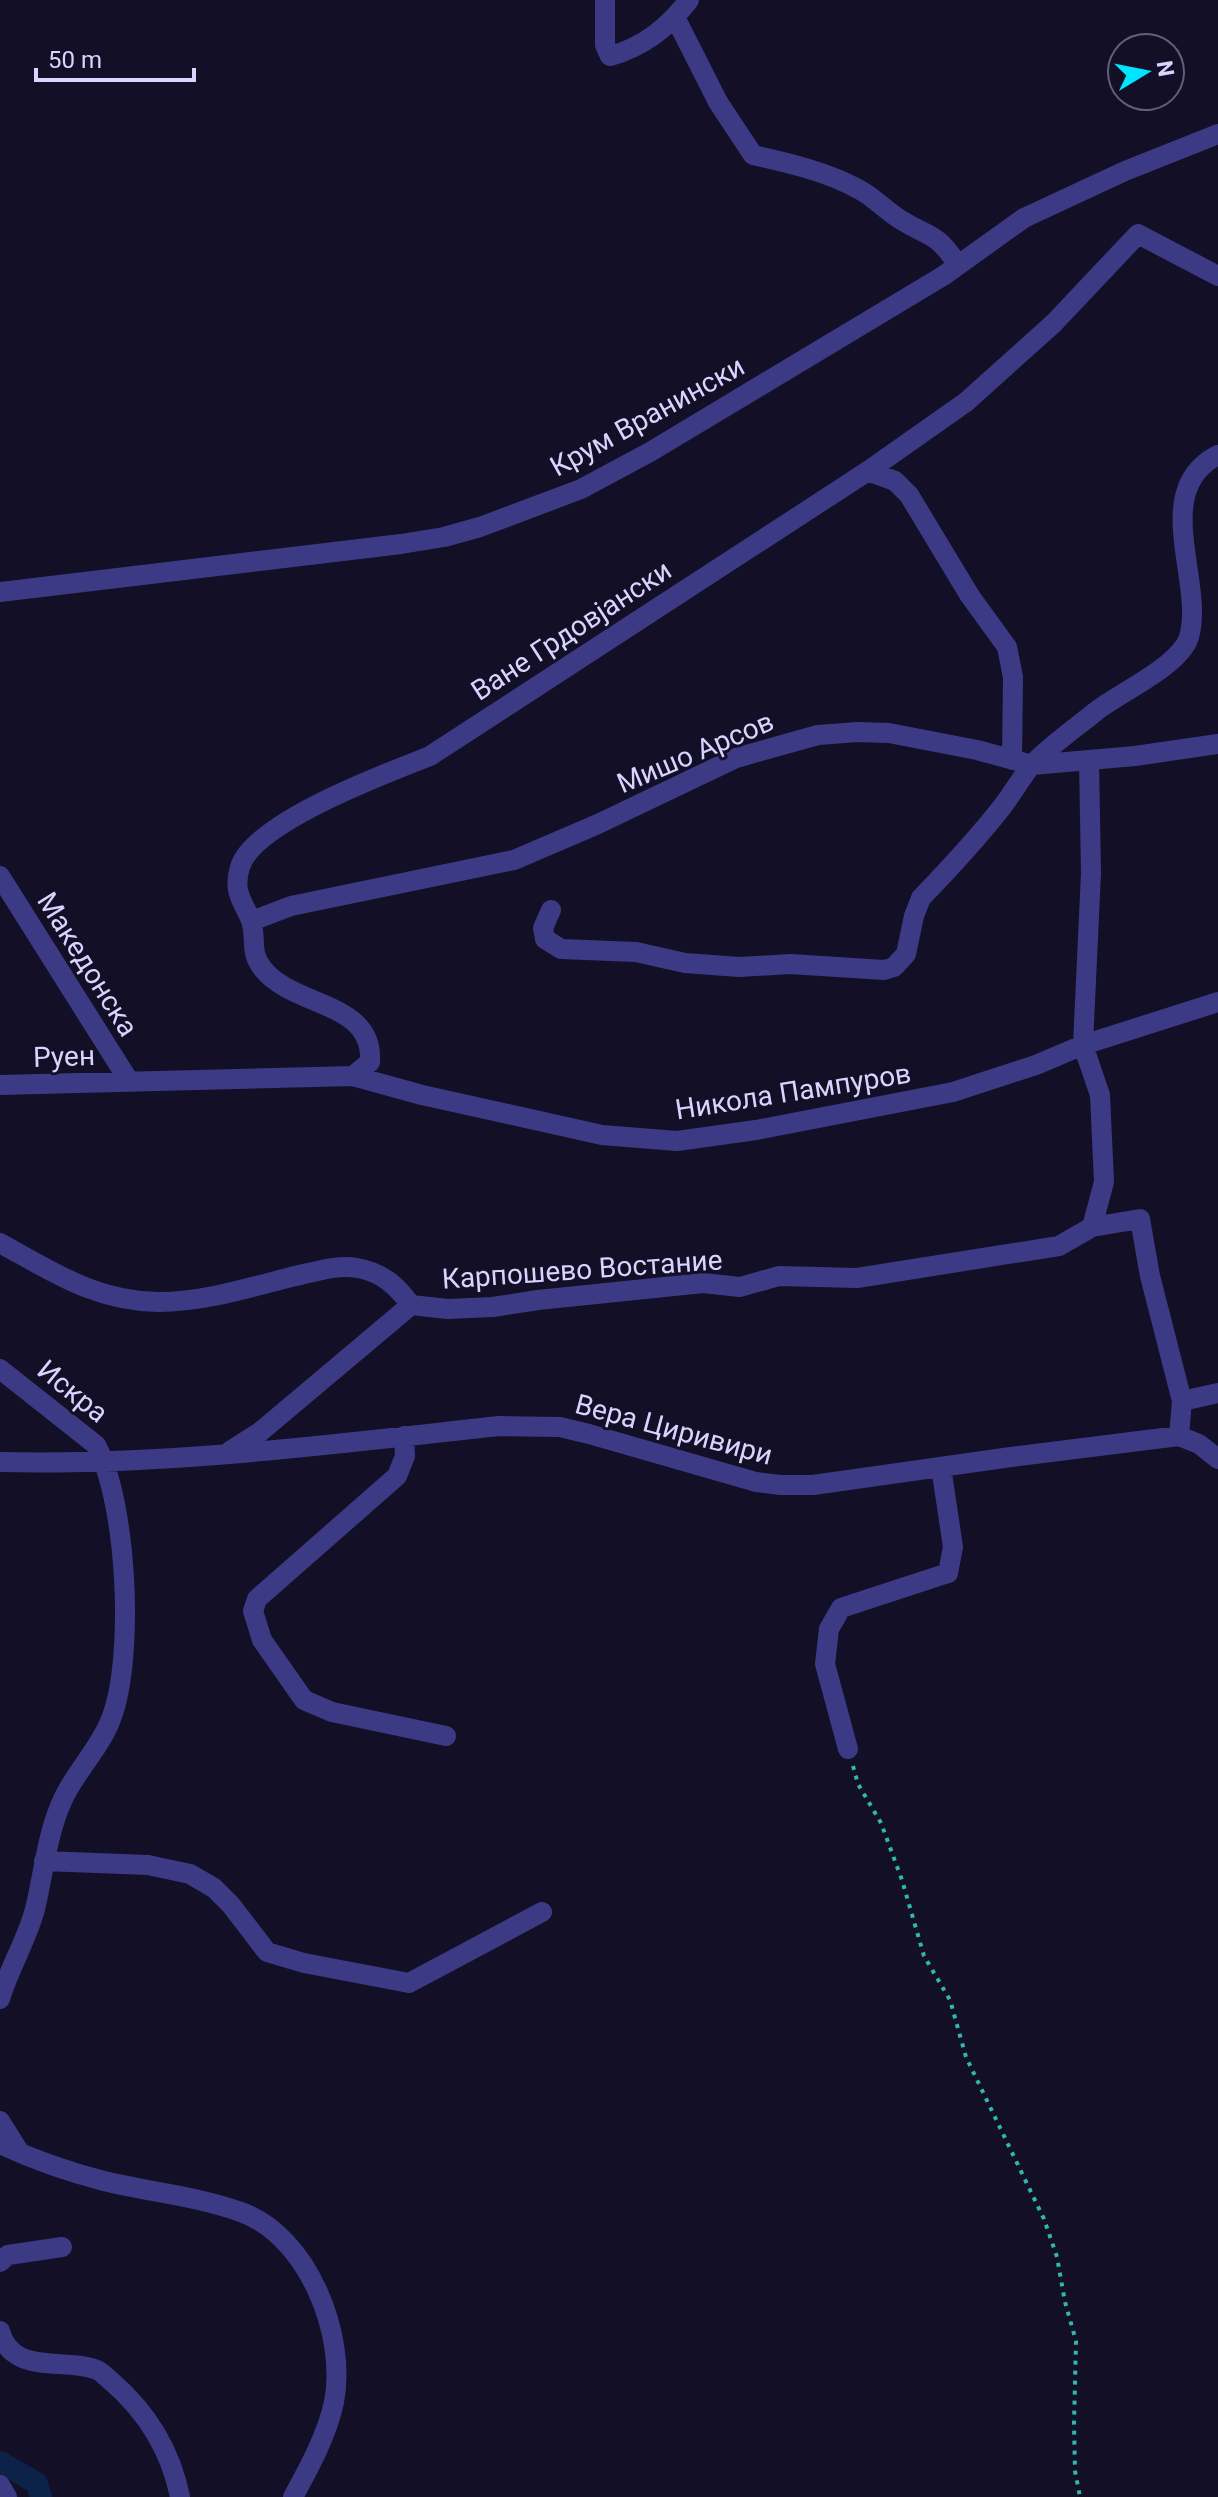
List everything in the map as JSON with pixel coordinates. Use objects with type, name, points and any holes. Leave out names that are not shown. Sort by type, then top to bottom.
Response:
[{"type":"street","points":[[605,0],[605,45],[610,56],[630,50],[666,28],[689,0]]},
{"type":"street","points":[[675,17],[718,102],[753,155],[798,165],[860,190],[902,221],[943,242],[958,265]]},
{"type":"street","name":"Крум Вранински","points":[[0,592],[401,544],[480,527],[581,489],[650,452],[958,265],[1024,218],[1050,204],[1218,134]]},
{"type":"street","name":"Ване Грдовјански","points":[[353,1076],[370,1062],[371,1046],[367,1036],[355,1022],[340,1012],[298,996],[278,983],[263,969],[253,951],[252,921],[239,899],[238,877],[247,851],[268,833],[358,785],[430,756],[868,471],[966,402],[1054,323],[1138,234],[1218,276]]},
{"type":"street","points":[[1022,762],[1177,656],[1188,638],[1192,610],[1183,545],[1185,494],[1202,468],[1218,455]]},
{"type":"street","points":[[551,910],[543,928],[545,939],[561,949],[636,952],[685,963],[739,967],[790,964],[884,970],[894,967],[906,954],[921,898],[1002,806],[1022,762],[1007,647],[970,596],[909,495],[895,481],[868,471]]},
{"type":"street","name":"Мишо Арсов","points":[[252,921],[291,906],[514,860],[736,758],[818,735],[889,733],[1022,762],[1089,760],[1218,744]]},
{"type":"street","points":[[1089,760],[1091,873],[1083,1045],[1100,1095],[1104,1141],[1104,1182],[1092,1227]]},
{"type":"street","name":"Македонска","points":[[0,876],[129,1081]]},
{"type":"street","name":"Никола Пампуров","points":[[129,1081],[353,1076],[422,1095],[602,1135],[677,1141],[770,1128],[953,1092],[1036,1065],[1083,1045],[1218,1002]]},
{"type":"street","name":"Руен","points":[[0,1085],[129,1081]]},
{"type":"street","name":"Карпошево Востание","points":[[0,1243],[76,1285],[116,1298],[159,1302],[216,1295],[312,1272],[356,1268],[381,1276],[397,1286],[411,1305],[448,1309],[493,1307],[703,1283],[740,1287],[779,1276],[857,1278],[1059,1246],[1092,1227],[1140,1219],[1150,1276],[1182,1401]]},
{"type":"street","points":[[227,1453],[260,1432],[411,1305]]},
{"type":"street","name":"Искра","points":[[0,1369],[96,1445],[106,1462]]},
{"type":"street","points":[[1218,1393],[1182,1401],[1179,1436],[1199,1444],[1218,1459]]},
{"type":"street","name":"Вера Циривири","points":[[0,1462],[106,1462],[499,1426],[560,1427],[756,1482],[781,1485],[827,1483],[1179,1436]]},
{"type":"street","points":[[404,1436],[405,1456],[397,1476],[257,1599],[253,1611],[262,1640],[304,1700],[332,1712],[446,1736]]},
{"type":"street","points":[[0,1999],[34,1911],[44,1861],[64,1797],[112,1718],[120,1684],[127,1601],[106,1462]]},
{"type":"street","points":[[848,1749],[825,1664],[829,1629],[841,1608],[948,1573],[953,1547],[941,1467]]},
{"type":"street","points":[[44,1861],[148,1865],[190,1874],[214,1888],[231,1905],[267,1952],[304,1963],[409,1983],[542,1912]]},
{"type":"street","points":[[0,2121],[20,2153]]},
{"type":"street","points":[[0,2144],[102,2180],[244,2213],[267,2227],[296,2256],[323,2305],[336,2349],[334,2402],[312,2462],[293,2497]]},
{"type":"street","points":[[0,2262],[8,2255],[62,2247]]},
{"type":"street","points":[[0,2331],[3,2343],[27,2361],[98,2370],[123,2391],[157,2433],[176,2476],[180,2497]]},
{"type":"street","points":[[0,2485],[7,2497]]},
{"type":"path","points":[[848,1749],[858,1784],[881,1823],[902,1880],[924,1956],[950,2000],[966,2057],[1044,2219],[1057,2257],[1076,2341],[1075,2471],[1080,2497]]},
{"type":"waterway","points":[[0,2462],[37,2483],[41,2497]]}]
